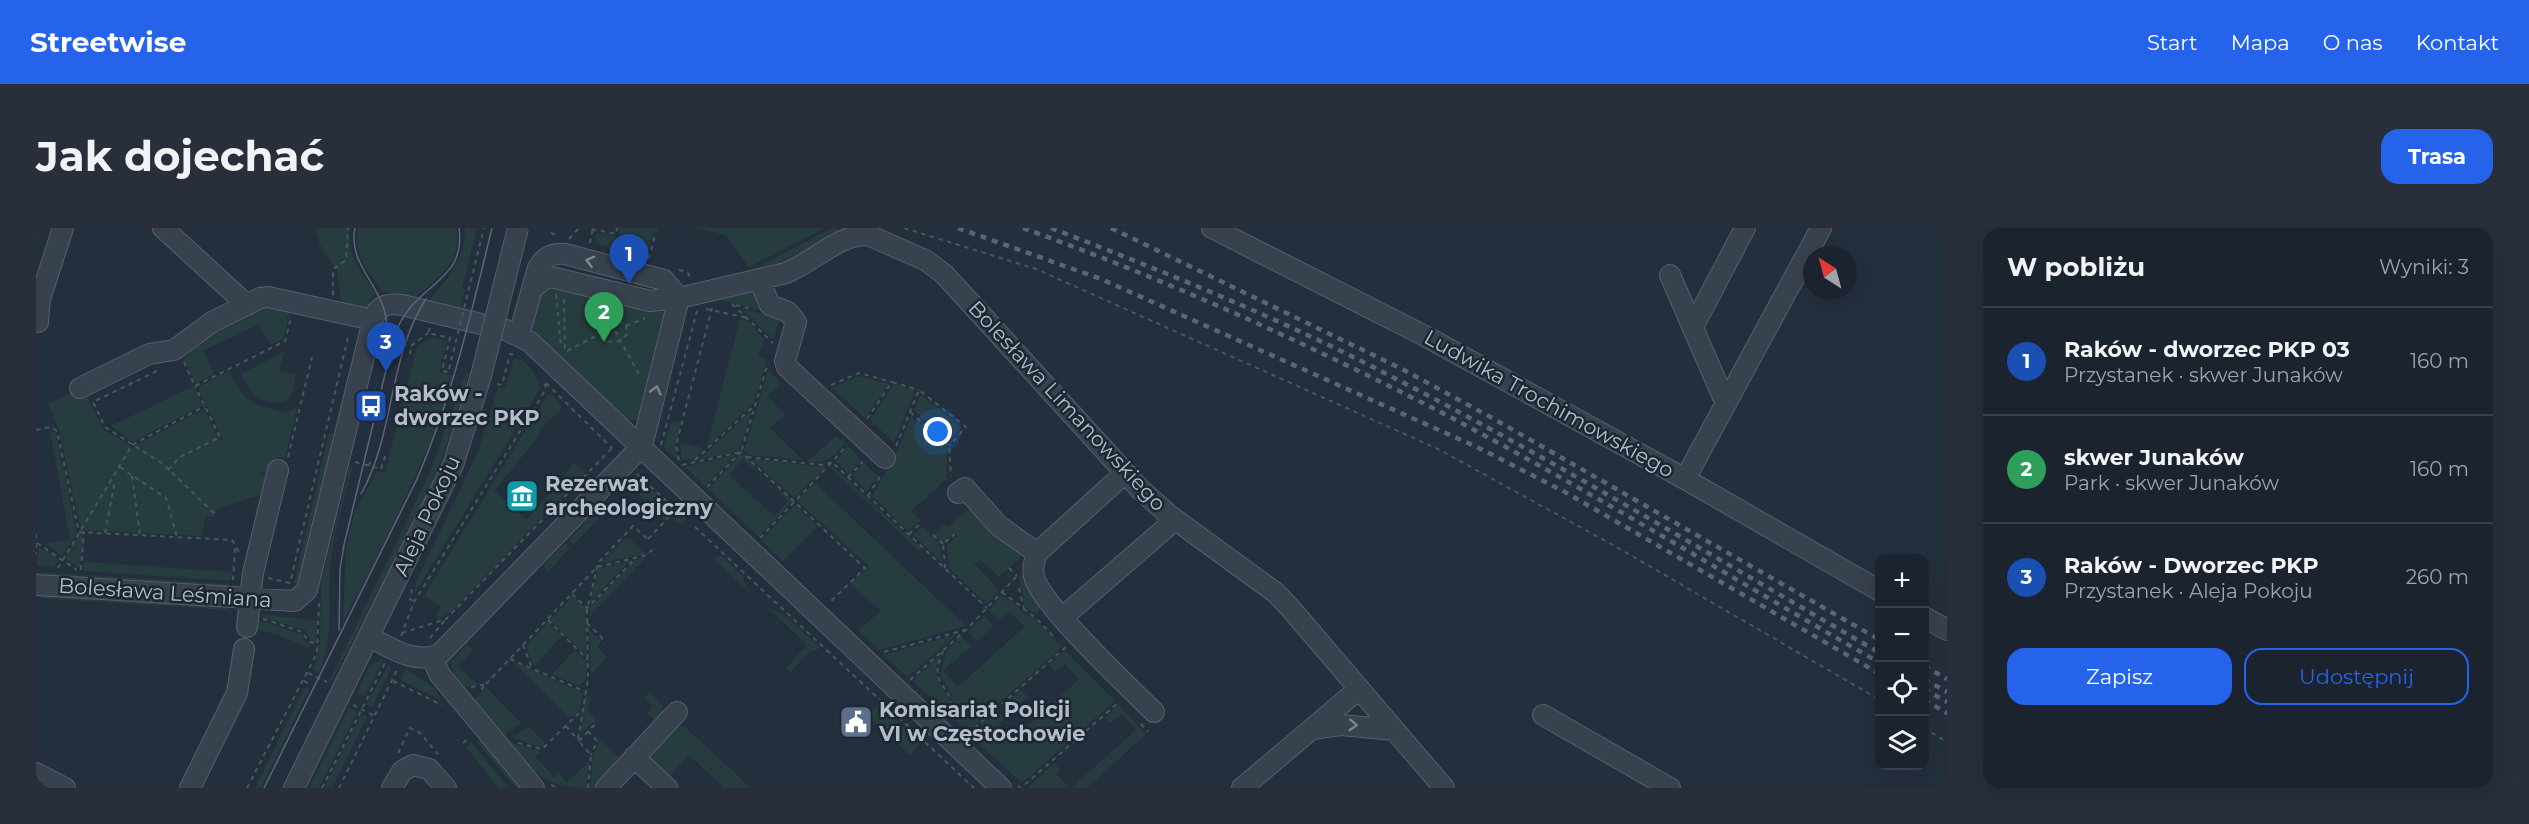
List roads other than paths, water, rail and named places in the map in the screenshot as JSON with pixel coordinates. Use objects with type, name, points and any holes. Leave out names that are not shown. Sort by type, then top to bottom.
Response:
[{"type":"street","points":[[38,322],[40,299],[63,228]]},
{"type":"street","points":[[163,228],[247,305]]},
{"type":"street","name":"Aleja Pokoju","points":[[294,788],[453,465],[488,380],[518,228]]},
{"type":"street","name":"Ludwika Trochimowskiego","points":[[1212,228],[1425,336],[1685,478],[1875,588]]},
{"type":"street","points":[[1693,327],[1745,228]]},
{"type":"street","points":[[1685,478],[1821,228]]},
{"type":"street","name":"Bolesława Limanowskiego","points":[[519,335],[532,289],[543,279],[551,277],[650,301],[679,298],[759,280],[802,267],[849,237],[859,235],[867,235],[925,260],[944,274],[1125,473],[1175,520],[1276,593],[1444,788]]},
{"type":"street","points":[[1670,275],[1726,404]]},
{"type":"street","points":[[759,280],[770,305],[788,312],[796,322],[786,364],[884,458]]},
{"type":"street","points":[[80,388],[149,354],[178,354],[212,322],[267,297],[330,310],[376,329],[376,313],[384,305],[402,305],[519,335],[651,447],[1007,785]]},
{"type":"street","points":[[369,637],[405,654],[447,648],[651,447],[679,298]]},
{"type":"street","name":"Bolesława Leśmiana","points":[[36,585],[250,614],[295,601],[307,591],[376,329]]},
{"type":"street","points":[[250,614],[278,470]]},
{"type":"street","points":[[1125,473],[1035,558],[1034,577],[1039,589],[1063,617],[1154,712]]},
{"type":"street","points":[[955,489],[965,488],[999,526],[1035,558]]},
{"type":"street","points":[[1063,617],[1175,520]]},
{"type":"street","points":[[1929,620],[1947,630]]},
{"type":"street","points":[[189,788],[237,693],[244,649]]},
{"type":"street","points":[[430,649],[440,675],[534,788]]},
{"type":"street","points":[[1242,788],[1359,688]]},
{"type":"street","points":[[606,788],[676,712]]},
{"type":"street","points":[[1543,715],[1670,788]]},
{"type":"street","points":[[1312,729],[1341,724],[1394,730]]},
{"type":"street","points":[[634,757],[667,788]]},
{"type":"street","points":[[392,788],[402,771],[414,765],[429,769],[446,788]]},
{"type":"street","points":[[36,773],[65,788]]},
{"type":"tram line","points":[[355,228],[354,244],[358,258],[385,311],[387,327],[385,346]]},
{"type":"tram line","points":[[339,630],[340,569],[344,545],[393,341],[407,312],[452,266],[460,243],[459,228]]},
{"type":"tram line","points":[[264,788],[417,479],[451,387],[492,228]]},
{"type":"tram line","points":[[361,494],[380,446],[405,346],[426,299]]},
{"type":"railway","points":[[958,228],[1101,279],[1477,447],[1565,492],[1875,671]]},
{"type":"railway","points":[[1023,228],[1187,292],[1400,391],[1560,477],[1878,662]]},
{"type":"railway","points":[[1051,228],[1214,293],[1373,367],[1502,435],[1875,650]]},
{"type":"railway","points":[[1111,228],[1402,369],[1494,419],[1875,637]]},
{"type":"railway","points":[[1929,669],[1947,679]]},
{"type":"railway","points":[[1929,682],[1947,692]]},
{"type":"railway","points":[[1929,692],[1947,702]]},
{"type":"railway","points":[[1929,703],[1947,713]]},
{"type":"place","name":"Raków - dworzec PKP 03","points":[[629,284]]},
{"type":"place","name":"skwer Junaków","points":[[604,342]]},
{"type":"place","name":"Raków - Dworzec PKP","points":[[386,372]]},
{"type":"place","name":"Raków - dworzec PKP","points":[[371,406]]},
{"type":"place","name":"Rezerwat archeologiczny","points":[[522,496]]},
{"type":"place","name":"Komisariat Policji VI w Częstochowie","points":[[856,722]]}]
